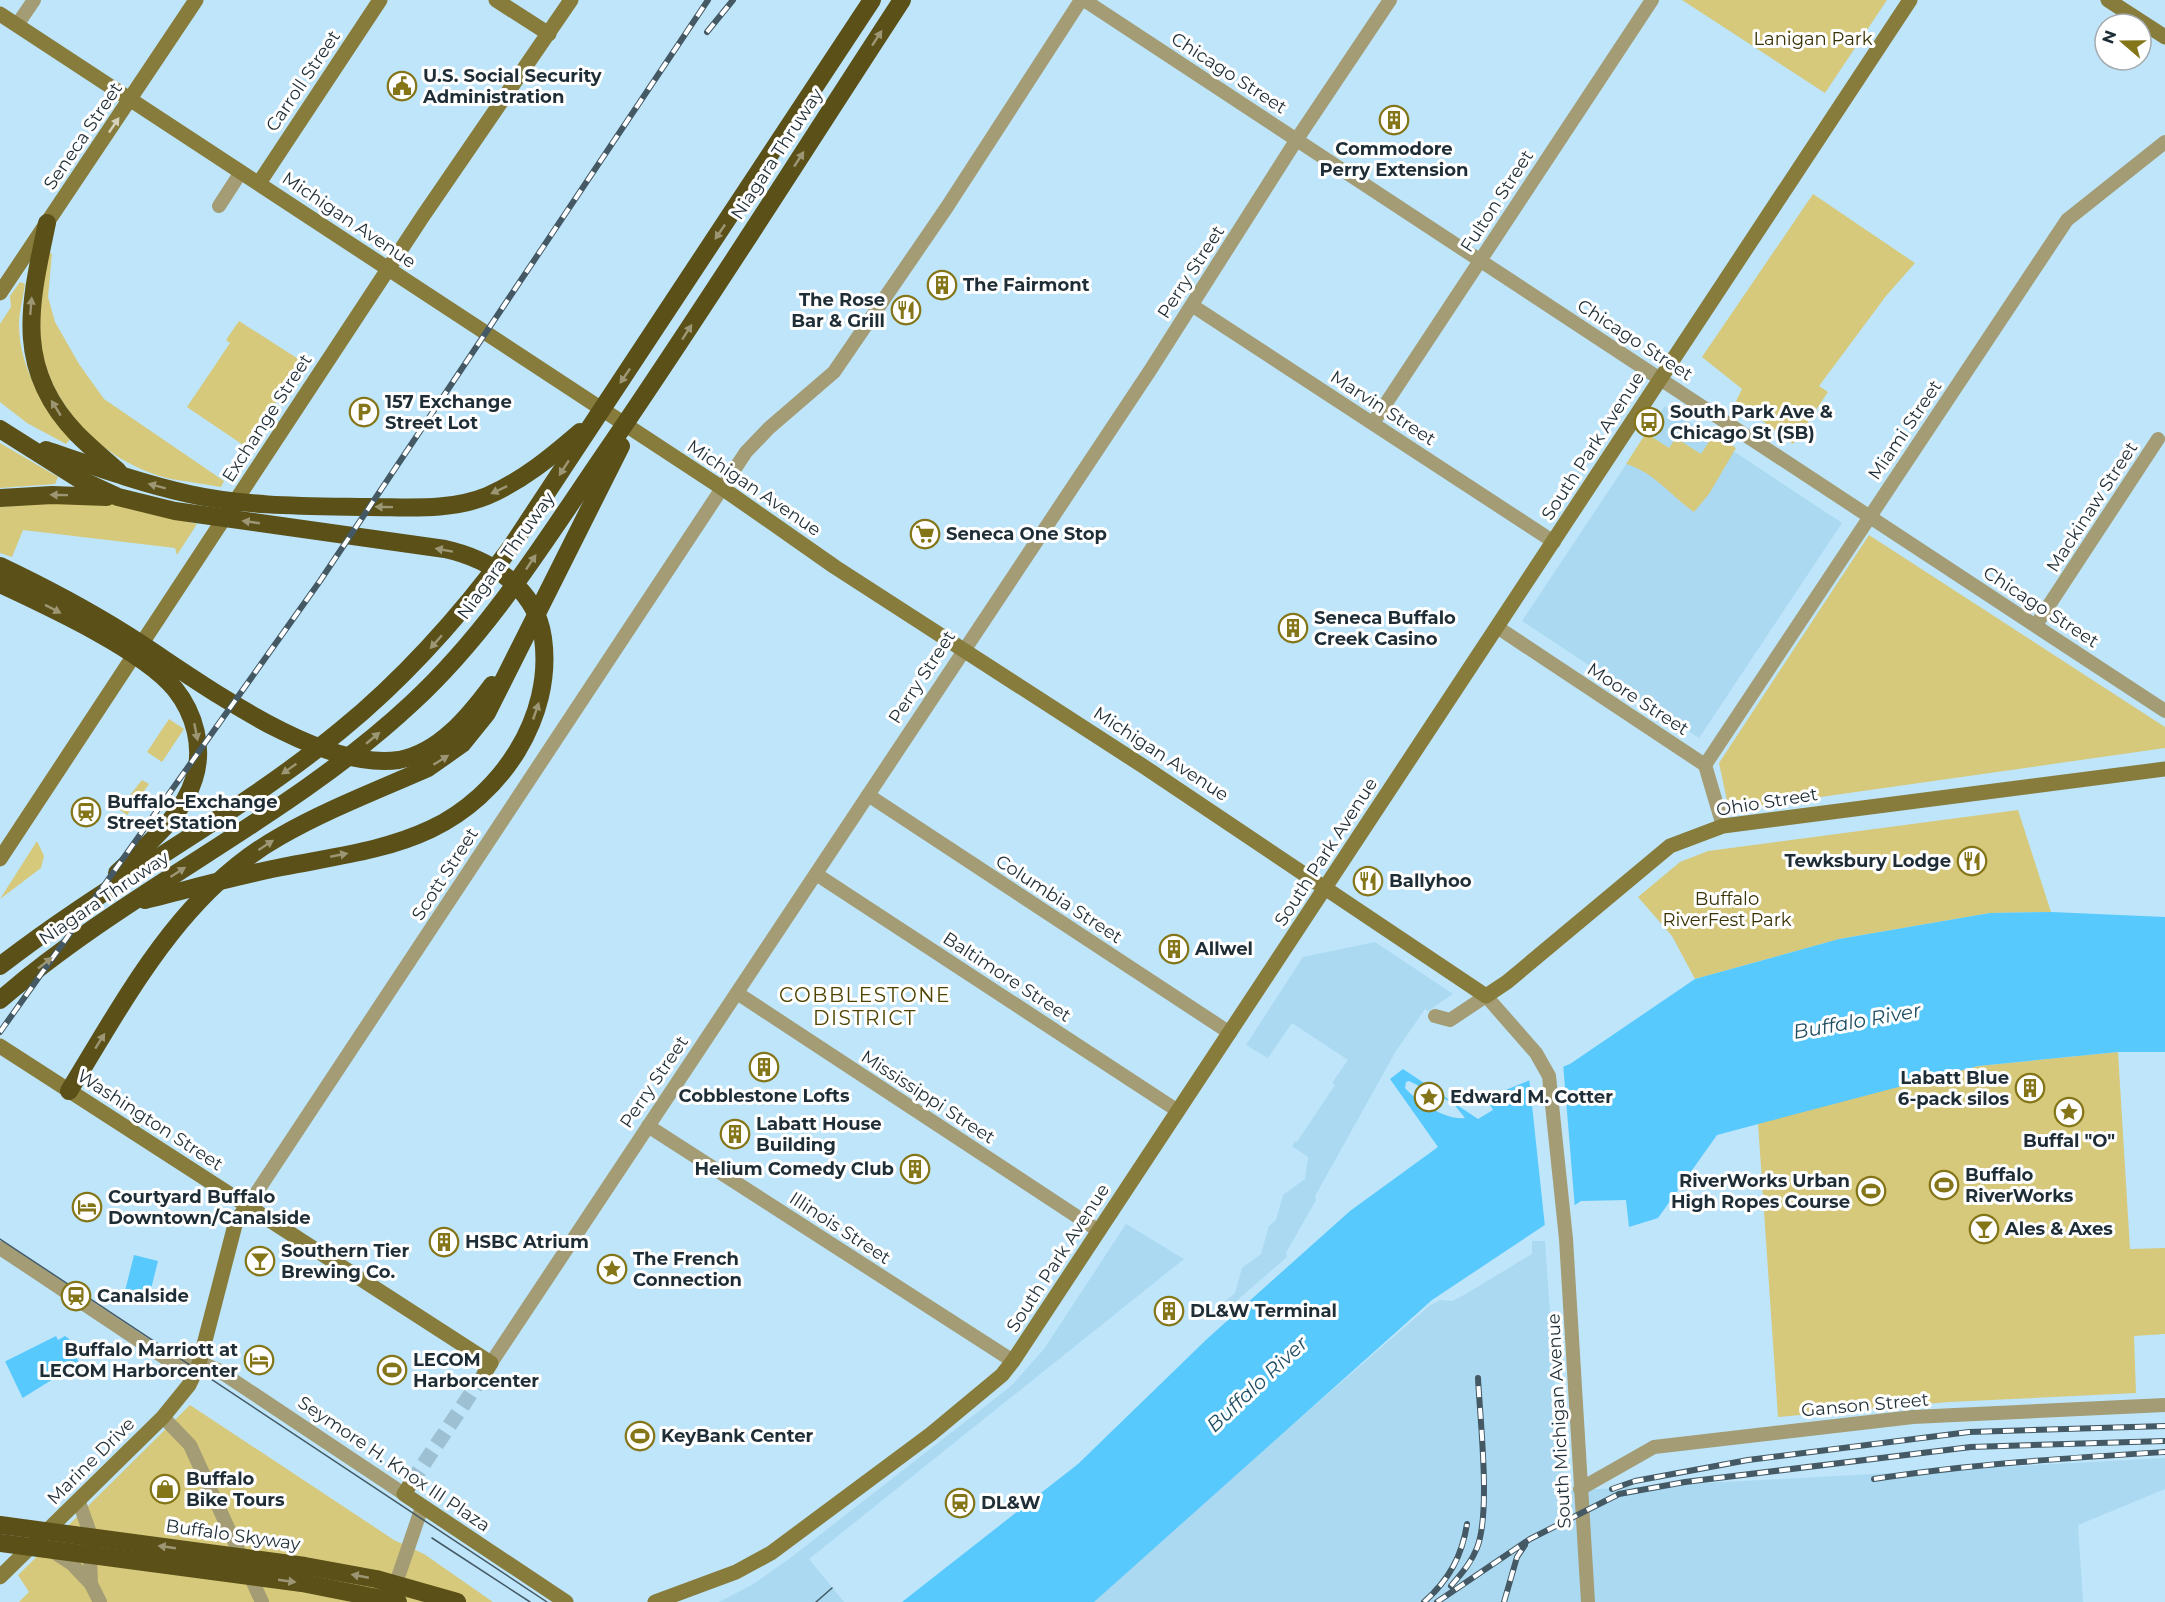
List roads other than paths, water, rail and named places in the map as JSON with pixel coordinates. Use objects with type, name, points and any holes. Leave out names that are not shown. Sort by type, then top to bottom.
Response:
[{"type":"highway","name":"Niagara Thruway","points":[[0,966],[86,902],[290,769],[385,693],[427,652],[471,601],[511,547],[872,0]]},
{"type":"highway","name":"Niagara Thruway","points":[[0,1000],[64,949],[310,785],[361,747],[414,702],[510,593],[655,381],[902,0]]},
{"type":"highway","points":[[47,223],[31,304],[31,343],[38,370],[61,415],[77,434],[124,476]]},
{"type":"highway","points":[[69,1091],[146,967],[176,926],[216,885],[278,837],[428,768],[462,744],[487,713],[655,381]]},
{"type":"highway","points":[[22,441],[124,476],[191,495],[248,503],[300,506],[428,507],[463,503],[486,496],[531,472],[596,419]]},
{"type":"highway","points":[[0,429],[79,479],[118,497],[175,511],[445,549],[480,559],[505,575],[521,592],[537,617],[545,656],[544,682],[537,710],[523,742],[495,781],[475,801],[433,829],[408,839],[366,850],[261,871],[129,904]]},
{"type":"highway","points":[[0,498],[52,495],[118,497]]},
{"type":"highway","points":[[0,566],[91,613],[285,734],[319,748],[369,760],[398,760],[415,755],[446,736],[491,687],[528,631]]},
{"type":"highway","points":[[0,584],[85,627],[154,670],[174,688],[187,706],[196,727],[198,751],[195,778],[176,813],[86,902]]},
{"type":"highway","name":"Buffalo Skyway","points":[[0,1525],[305,1566],[376,1579],[457,1602]]},
{"type":"highway","points":[[0,1543],[302,1583],[398,1602]]},
{"type":"street","points":[[17,25],[34,0]]},
{"type":"street","name":"Seneca Street","points":[[0,293],[132,99],[196,0]]},
{"type":"street","name":"Carroll Street","points":[[259,183],[380,0]]},
{"type":"street","points":[[496,0],[549,34]]},
{"type":"street","name":"Exchange Street","points":[[0,859],[423,216],[571,0]]},
{"type":"street","name":"Chicago Street","points":[[1082,0],[1870,515],[2165,711]]},
{"type":"street","name":"Scott Street","points":[[196,1364],[236,1221],[746,452],[769,428],[834,372],[947,207],[1082,0]]},
{"type":"street","name":"Perry Street","points":[[488,1369],[963,649],[1193,306],[1297,139],[1390,0]]},
{"type":"street","name":"Fulton Street","points":[[1373,423],[1652,0]]},
{"type":"street","name":"South Park Avenue","points":[[655,1602],[736,1572],[771,1553],[931,1434],[1002,1375],[1013,1361],[1910,0]]},
{"type":"street","points":[[2108,0],[2165,36]]},
{"type":"street","name":"Michigan Avenue","points":[[0,14],[722,488],[835,567],[1153,772],[1486,996]]},
{"type":"street","name":"Miami Street","points":[[1705,765],[2067,219],[2165,142]]},
{"type":"street","points":[[219,206],[241,172]]},
{"type":"street","name":"Marvin Street","points":[[1193,306],[1554,542]]},
{"type":"street","name":"Mackinaw Street","points":[[2036,626],[2158,439]]},
{"type":"street","name":"Moore Street","points":[[1497,627],[1705,765]]},
{"type":"street","points":[[1705,765],[1723,826]]},
{"type":"street","name":"Ohio Street","points":[[1436,1016],[1450,1020],[1507,982],[1670,846],[1723,826],[2165,769]]},
{"type":"street","name":"Columbia Street","points":[[868,795],[1230,1033]]},
{"type":"street","name":"Baltimore Street","points":[[816,874],[1178,1111]]},
{"type":"street","name":"Mississippi Street","points":[[737,993],[1099,1231]]},
{"type":"street","name":"South Michigan Avenue","points":[[1486,996],[1536,1053],[1549,1076],[1566,1239],[1588,1602]]},
{"type":"street","name":"Washington Street","points":[[0,1046],[247,1207],[271,1220],[488,1369]]},
{"type":"street","name":"Illinois Street","points":[[648,1126],[1013,1361]]},
{"type":"street","points":[[0,1239],[185,1363],[196,1364]]},
{"type":"street","points":[[0,1248],[174,1364],[196,1364]]},
{"type":"street","name":"Marine Drive","points":[[0,1577],[79,1502],[163,1417],[182,1396],[196,1364]]},
{"type":"street","name":"Seymore H. Knox III Plaza","points":[[196,1364],[218,1370],[407,1488],[422,1507],[566,1602]]},
{"type":"street","name":"Ganson Street","points":[[1580,1489],[1654,1447],[1913,1417],[2165,1405]]},
{"type":"street","points":[[163,1417],[190,1445],[262,1602]]},
{"type":"street","points":[[79,1502],[89,1530],[91,1584]]},
{"type":"street","points":[[390,1602],[422,1507]]},
{"type":"street","points":[[30,1548],[52,1551],[72,1564],[91,1584],[100,1602]]},
{"type":"water","name":"Buffalo River","points":[[2051,912],[2165,917],[2165,1052],[2118,1052],[1978,1066],[1717,1135],[1658,1218],[1629,1227],[1626,1200],[1581,1201],[1432,1300],[1094,1602],[902,1602],[1078,1464],[1208,1338],[1350,1211],[1438,1147],[1390,1079],[1403,1069],[1478,1119],[1493,1110],[1486,1098],[1570,1064],[1695,979],[1839,939],[1990,913]],"holes":[[[1409,1081],[1453,1103],[1465,1118],[1441,1113],[1424,1104],[1405,1088],[1406,1082]]]},
{"type":"water","points":[[134,1255],[158,1261],[150,1293],[144,1303],[125,1291]]},
{"type":"water","points":[[56,1336],[58,1340],[65,1336],[69,1339],[79,1363],[0,1412],[0,1364]]},
{"type":"tunnel","points":[[411,1483],[484,1374]]},
{"type":"tram line","points":[[0,1239],[547,1602]]},
{"type":"tram line","points":[[432,1538],[530,1602]]},
{"type":"tram line","points":[[816,1602],[832,1588]]},
{"type":"railway","points":[[0,1032],[320,581],[708,0]]},
{"type":"railway","points":[[707,32],[733,0]]},
{"type":"railway","points":[[1451,1586],[1472,1559],[1481,1532],[1484,1489],[1478,1378]]},
{"type":"railway","points":[[1612,1489],[1635,1481],[1748,1460],[1969,1432],[2165,1426]]},
{"type":"railway","points":[[1437,1602],[1530,1539],[1619,1494],[1685,1482],[1971,1447],[2165,1441]]},
{"type":"railway","points":[[1874,1479],[1983,1465],[2165,1452]]},
{"type":"railway","points":[[1424,1602],[1441,1585],[1453,1567],[1462,1547],[1467,1524]]},
{"type":"railway","points":[[1504,1602],[1517,1557],[1525,1545]]},
{"type":"place","name":"U.S. Social Security Administration","points":[[402,86]]},
{"type":"place","name":"Commodore Perry Extension","points":[[1394,120]]},
{"type":"place","name":"The Fairmont","points":[[942,285]]},
{"type":"place","name":"The Rose Bar & Grill","points":[[906,310]]},
{"type":"place","name":"157 Exchange Street Lot","points":[[364,412]]},
{"type":"place","name":"South Park Ave & Chicago St (SB)","points":[[1649,422]]},
{"type":"place","name":"Seneca One Stop","points":[[925,534]]},
{"type":"place","name":"Seneca Buffalo Creek Casino","points":[[1293,628]]},
{"type":"place","name":"Buffalo–Exchange Street Station","points":[[86,812]]},
{"type":"place","name":"Tewksbury Lodge","points":[[1972,861]]},
{"type":"place","name":"Ballyhoo","points":[[1368,881]]},
{"type":"place","name":"Allwel","points":[[1174,949]]},
{"type":"place","name":"Cobblestone Lofts","points":[[764,1067]]},
{"type":"place","name":"Labatt Blue 6-pack silos","points":[[2030,1088]]},
{"type":"place","name":"Edward M. Cotter","points":[[1429,1097]]},
{"type":"place","name":"Buffal \"O\"","points":[[2069,1112]]},
{"type":"place","name":"Labatt House Building","points":[[735,1134]]},
{"type":"place","name":"Helium Comedy Club","points":[[915,1169]]},
{"type":"place","name":"Buffalo RiverWorks","points":[[1944,1185]]},
{"type":"place","name":"RiverWorks Urban High Ropes Course","points":[[1871,1191]]},
{"type":"place","name":"Courtyard Buffalo Downtown/Canalside","points":[[87,1207]]},
{"type":"place","name":"Ales & Axes","points":[[1984,1229]]},
{"type":"place","name":"HSBC Atrium","points":[[444,1242]]},
{"type":"place","name":"Southern Tier Brewing Co.","points":[[260,1261]]},
{"type":"place","name":"The French Connection","points":[[612,1269]]},
{"type":"place","name":"Canalside","points":[[76,1296]]},
{"type":"place","name":"DL&W Terminal","points":[[1169,1311]]},
{"type":"place","name":"Buffalo Marriott at LECOM Harborcenter","points":[[259,1360]]},
{"type":"place","name":"LECOM Harborcenter","points":[[392,1370]]},
{"type":"place","name":"KeyBank Center","points":[[640,1436]]},
{"type":"place","name":"Buffalo Bike Tours","points":[[165,1489]]},
{"type":"place","name":"DL&W","points":[[960,1503]]},
{"type":"district","name":"COBBLESTONE DISTRICT","points":[[865,1006]]},
{"type":"park label","name":"Lanigan Park","points":[[1813,39]]},
{"type":"park label","name":"Buffalo RiverFest Park","points":[[1727,909]]}]
